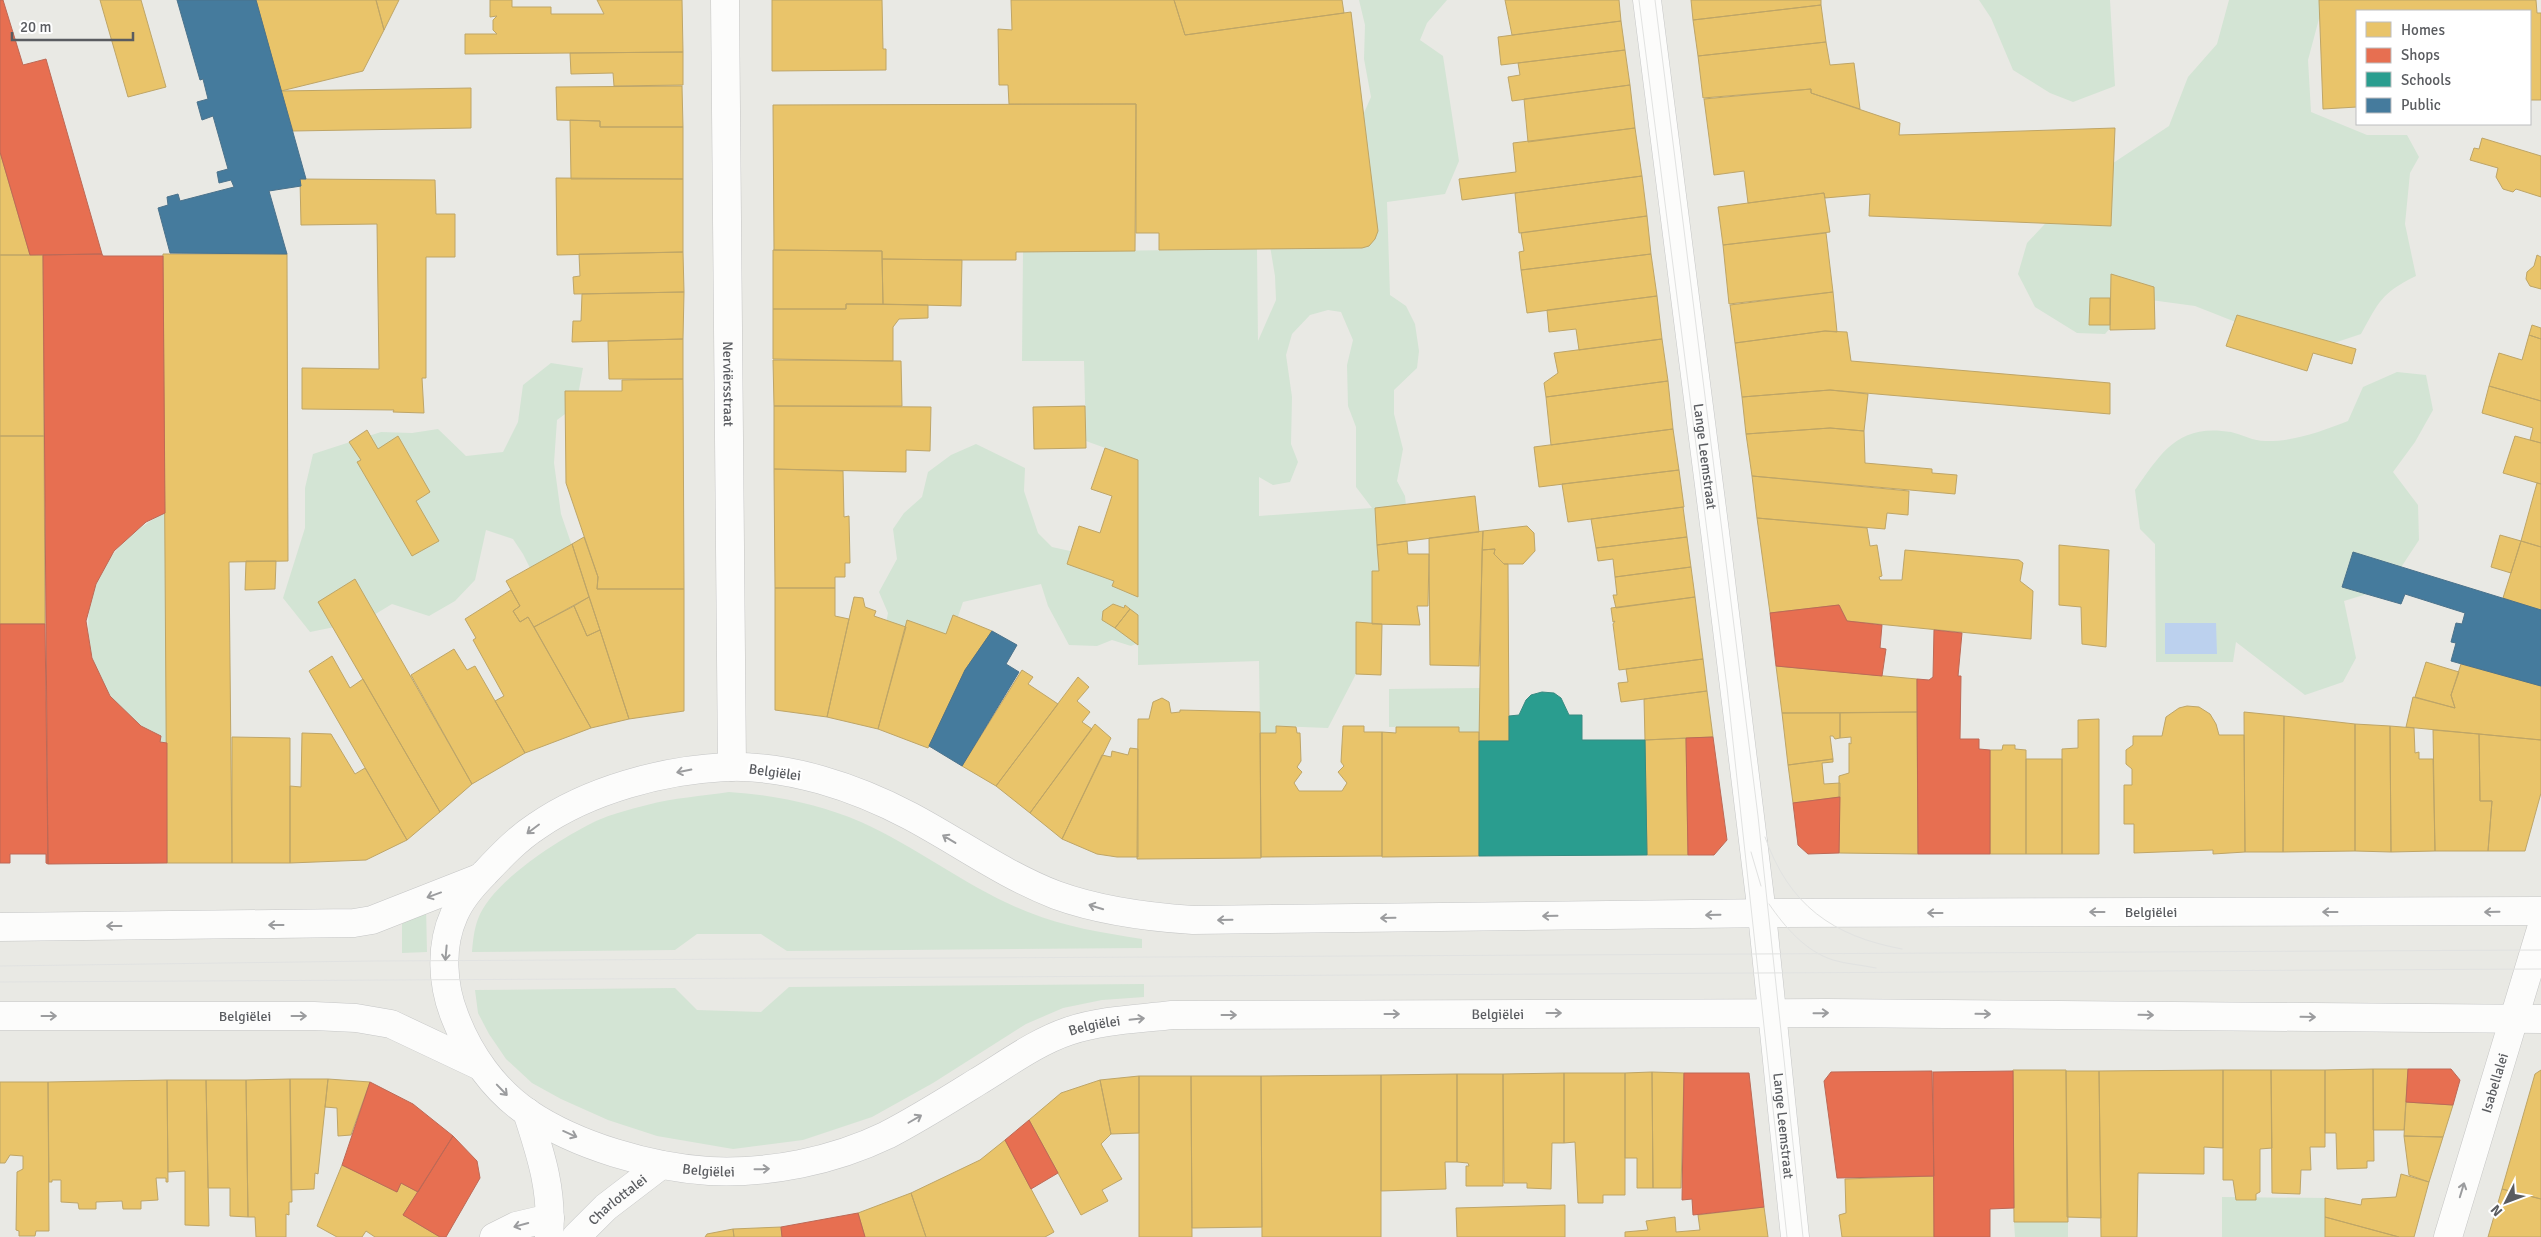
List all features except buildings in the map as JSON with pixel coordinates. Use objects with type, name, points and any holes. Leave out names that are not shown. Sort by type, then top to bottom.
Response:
[{"type":"street","name":"Nerviërsstraat","points":[[725,0],[732,767]]},
{"type":"street","name":"Lange Leemstraat","points":[[1647,0],[1762,914]]},
{"type":"street","name":"Belgiëlei","points":[[2541,911],[1762,914],[1193,920],[1144,917],[1104,909],[1056,894],[1001,869],[909,816],[857,791],[794,772],[732,767],[689,770],[636,781],[582,802],[538,825],[504,852],[465,895],[453,916],[445,961],[445,980],[451,1007],[463,1037],[480,1066],[527,1112],[568,1134],[619,1154],[662,1165],[711,1171],[771,1169],[804,1163],[850,1150],[886,1135],[918,1118],[1040,1044],[1072,1030],[1121,1020],[1180,1015],[1772,1014],[2541,1019]]},
{"type":"street","name":"Belgiëlei","points":[[0,927],[354,924],[372,920],[479,878]]},
{"type":"street","points":[[1762,914],[1772,1014]]},
{"type":"street","name":"Isabellalei","points":[[2448,1237],[2541,929]]},
{"type":"street","name":"Lange Leemstraat","points":[[1772,1014],[1795,1237]]},
{"type":"street","name":"Belgiëlei","points":[[0,1016],[314,1016],[356,1018],[391,1024],[480,1066]]},
{"type":"street","points":[[494,1237],[516,1226],[549,1228],[544,1164],[527,1112]]},
{"type":"street","name":"Charlottalei","points":[[576,1237],[606,1207],[662,1165]]},
{"type":"green space","points":[[1359,0],[1447,0],[1427,23],[1420,40],[1443,56],[1459,161],[1445,194],[1387,202],[1390,295],[1406,306],[1415,324],[1419,351],[1417,368],[1394,390],[1394,414],[1403,449],[1397,481],[1405,496],[1407,516],[1376,515],[1379,571],[1372,572],[1372,624],[1356,623],[1356,674],[1328,728],[1276,726],[1276,733],[1260,733],[1259,661],[1138,665],[1138,643],[1131,646],[1112,640],[1097,646],[1069,645],[1048,606],[1041,584],[963,602],[950,640],[885,628],[888,613],[879,592],[897,559],[893,529],[904,513],[922,497],[928,472],[951,455],[976,444],[1025,468],[1024,491],[1038,533],[1052,547],[1079,553],[1138,574],[1138,460],[1086,441],[1084,361],[1022,361],[1023,252],[1257,249],[1258,341],[1276,300],[1275,276],[1269,240],[1356,131],[1371,97],[1364,59],[1365,25]],"holes":[[[1328,310],[1341,312],[1353,340],[1347,365],[1348,406],[1356,427],[1356,487],[1372,508],[1259,516],[1259,477],[1273,485],[1290,482],[1298,462],[1291,444],[1292,397],[1286,355],[1292,334],[1310,315]]]},
{"type":"green space","points":[[1979,0],[2110,0],[2115,86],[2073,102],[2050,93],[2013,70],[1991,18]]},
{"type":"green space","points":[[2229,0],[2324,0],[2308,60],[2311,112],[2367,135],[2407,135],[2419,157],[2410,173],[2405,224],[2416,276],[2395,288],[2382,299],[2361,334],[2298,355],[2256,330],[2195,306],[2136,298],[2105,334],[2077,333],[2035,307],[2018,274],[2027,243],[2083,183],[2169,126],[2188,77],[2217,44]]},
{"type":"green space","points":[[551,363],[583,368],[576,406],[557,420],[554,463],[561,514],[581,572],[566,582],[537,582],[513,539],[486,530],[475,580],[455,601],[429,616],[392,604],[364,621],[310,632],[283,598],[305,528],[305,488],[313,454],[381,432],[412,433],[438,429],[466,456],[503,452],[518,422],[523,385]]},
{"type":"green space","points":[[2397,372],[2426,375],[2433,410],[2415,442],[2393,472],[2418,505],[2419,540],[2396,575],[2380,590],[2344,601],[2356,658],[2343,682],[2305,695],[2236,642],[2233,662],[2156,662],[2155,544],[2140,529],[2135,490],[2163,453],[2184,437],[2197,432],[2213,430],[2231,432],[2263,441],[2278,441],[2309,435],[2338,425],[2348,421],[2363,387]]},
{"type":"green space","points":[[165,513],[167,743],[160,742],[120,708],[110,695],[96,669],[89,642],[89,616],[94,591],[104,568],[120,546],[140,528]]},
{"type":"green space","points":[[1480,688],[1479,732],[1459,732],[1459,727],[1389,727],[1389,689]]},
{"type":"green space","points":[[729,792],[763,795],[796,801],[829,810],[861,822],[882,832],[1006,903],[1070,926],[1142,939],[1142,948],[787,951],[761,934],[697,934],[675,950],[472,952],[478,919],[486,905],[497,890],[512,876],[547,849],[608,816],[667,801]]},
{"type":"green space","points":[[426,906],[427,952],[402,953],[402,924]]},
{"type":"green space","points":[[1144,984],[1144,997],[1102,1000],[1063,1008],[1026,1024],[933,1083],[872,1117],[803,1140],[733,1149],[657,1136],[608,1120],[561,1099],[532,1083],[506,1059],[489,1034],[478,1013],[475,990],[675,988],[697,1010],[761,1012],[789,987]]},
{"type":"green space","points":[[2222,1197],[2325,1198],[2325,1237],[2222,1237]]},
{"type":"green space","points":[[2014,1222],[2068,1222],[2068,1237],[2015,1237]]},
{"type":"water","points":[[2165,623],[2216,623],[2217,654],[2165,654]]},
{"type":"tram line","points":[[1639,0],[1727,687],[1787,1237]]},
{"type":"tram line","points":[[1655,0],[1758,816],[1803,1237]]},
{"type":"tram line","points":[[1765,837],[1775,861],[1787,881],[1800,899],[1816,914],[1854,936],[1902,949]]},
{"type":"tram line","points":[[1751,852],[1761,886]]},
{"type":"tram line","points":[[1769,904],[1796,937],[1813,951],[1843,963],[1876,968]]},
{"type":"tram line","points":[[0,966],[374,961],[2541,950]]},
{"type":"tram line","points":[[0,982],[2541,969]]}]
